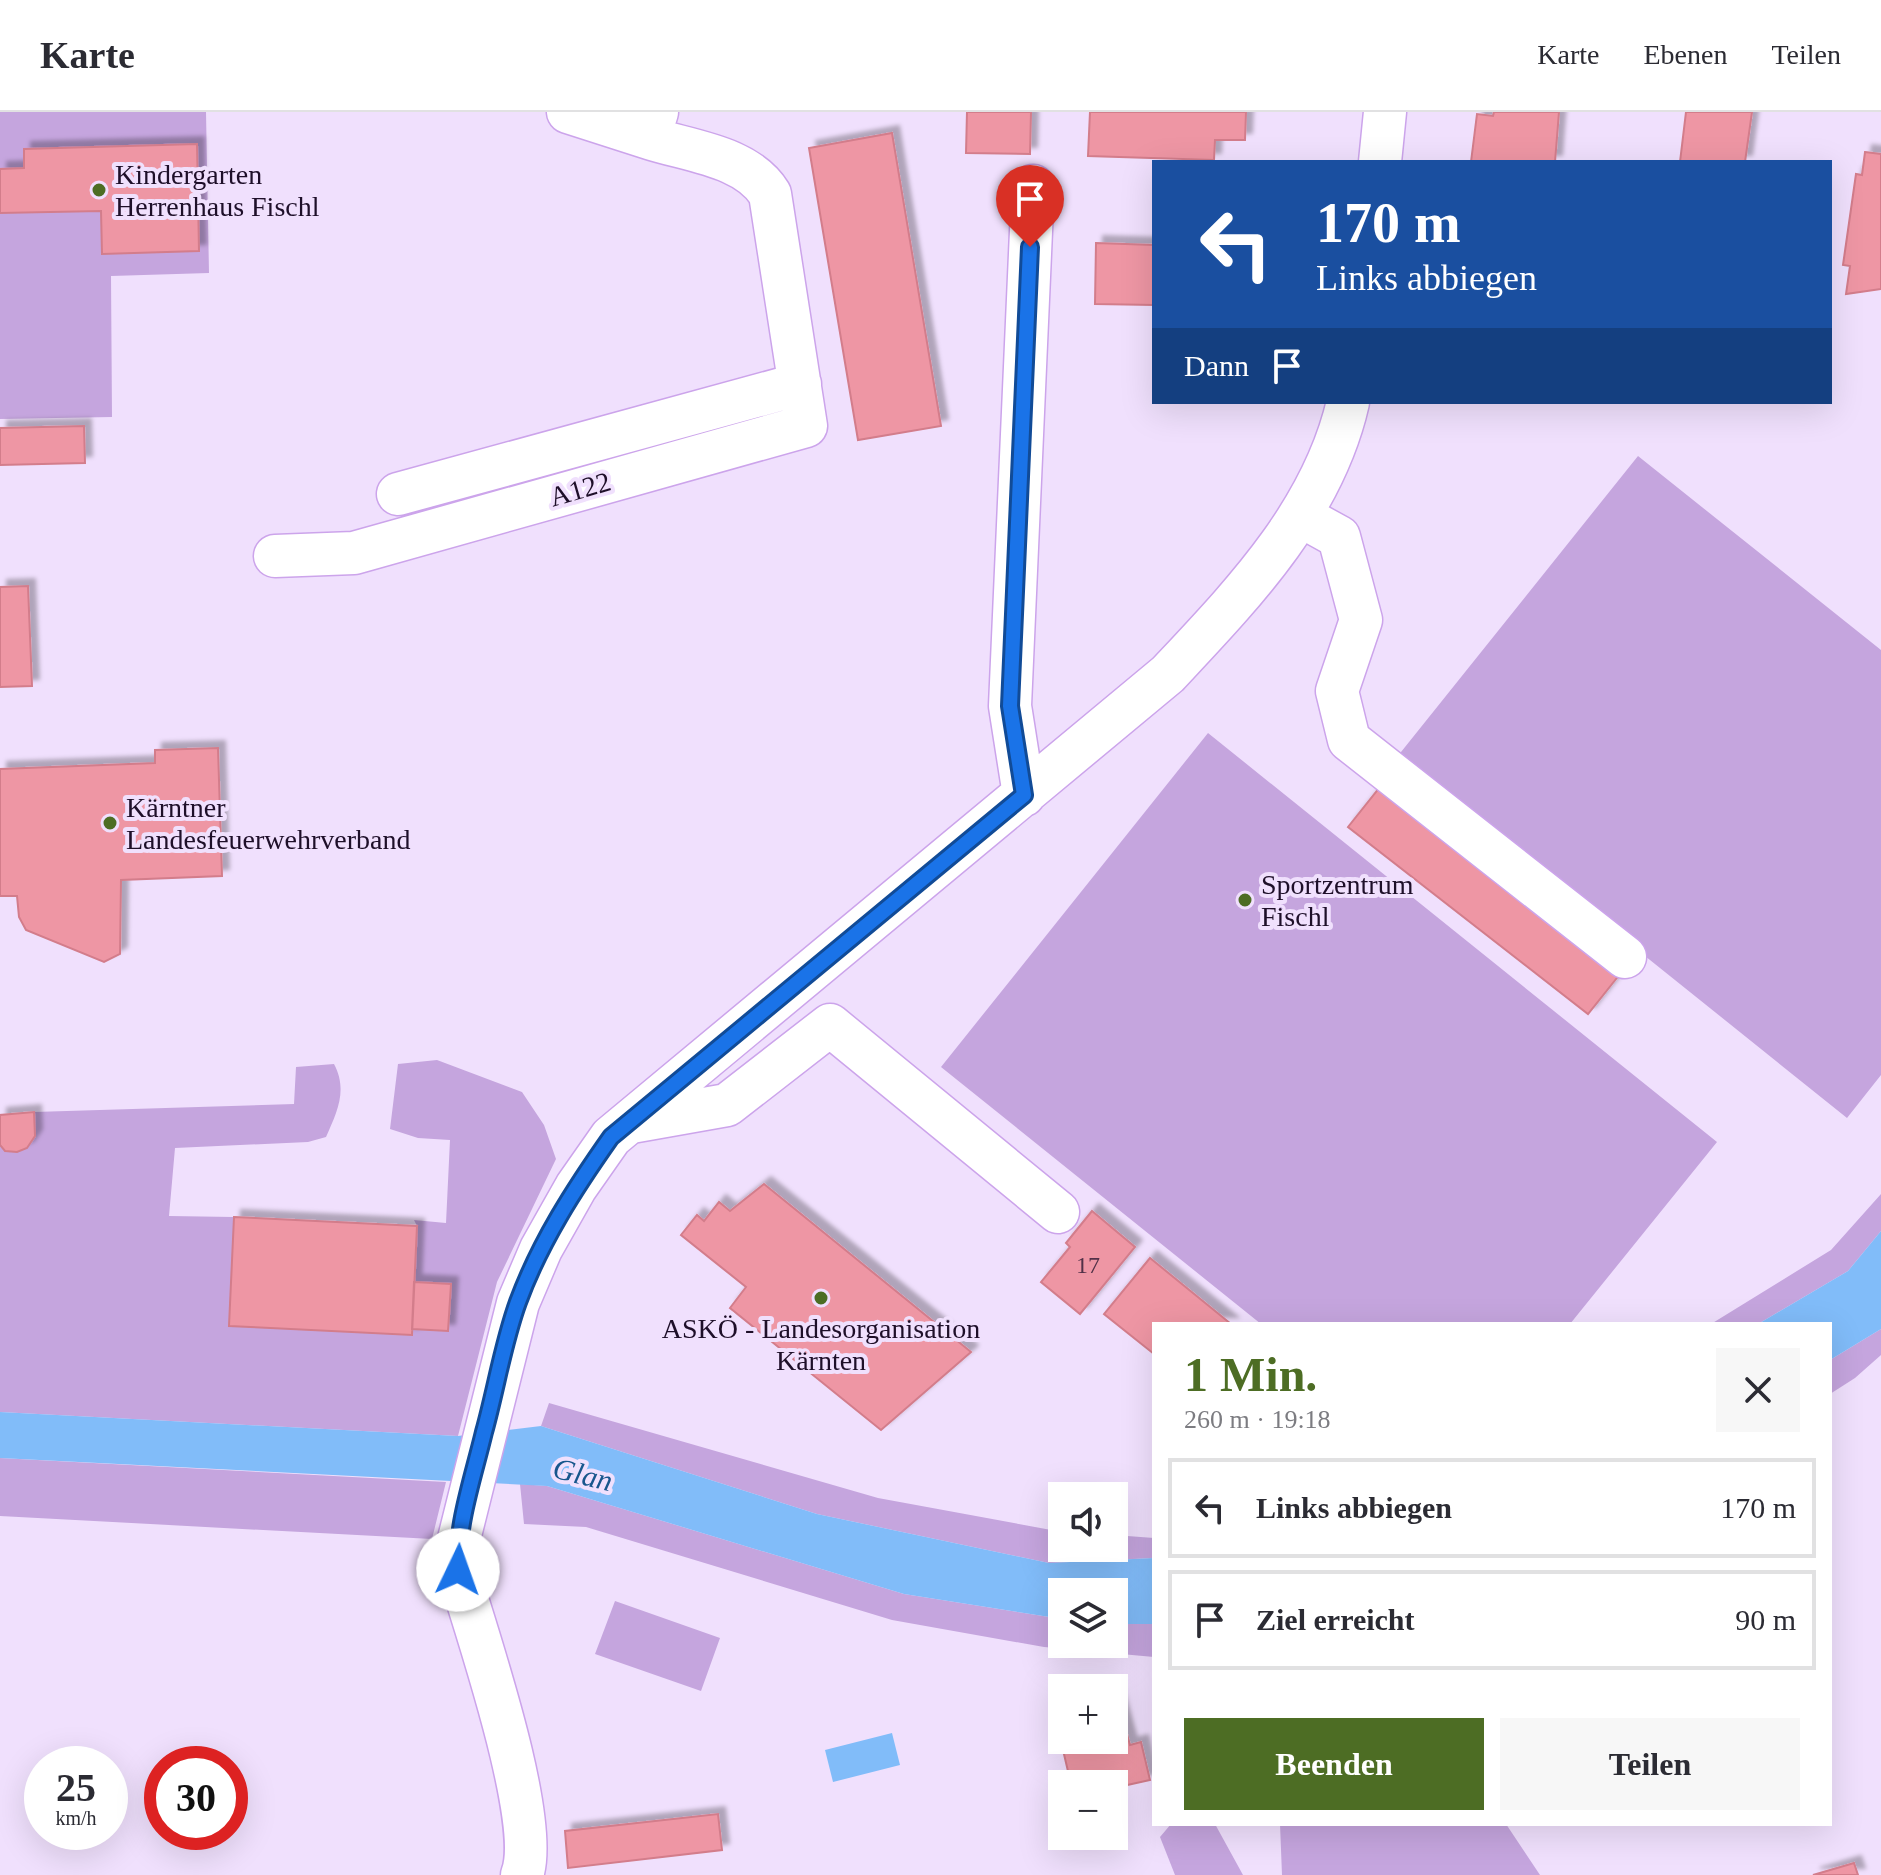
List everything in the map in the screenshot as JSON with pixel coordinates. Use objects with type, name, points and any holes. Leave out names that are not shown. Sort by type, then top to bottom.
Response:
[{"type":"street","points":[[568,112],[653,125],[745,168],[761,179],[770,194],[800,384]]},
{"type":"street","points":[[1380,160],[1385,112]]},
{"type":"street","points":[[1024,795],[1010,706],[1033,186]]},
{"type":"street","name":"A122","points":[[275,556],[354,553],[806,426],[800,384],[398,494]]},
{"type":"street","points":[[522,1875],[526,1864],[521,1802],[458,1570],[458,1543],[518,1303],[541,1249],[611,1137],[1168,674],[1236,601],[1301,516],[1341,432],[1348,404]]},
{"type":"street","points":[[1301,516],[1339,537],[1361,620],[1337,691],[1349,740],[1625,957]]},
{"type":"street","points":[[800,981],[821,1002],[827,1022]]},
{"type":"street","points":[[630,1122],[727,1105],[830,1025],[1058,1212]]},
{"type":"shaded area","points":[[0,112],[206,112],[209,273],[111,276],[112,417],[0,419]]},
{"type":"shaded area","points":[[1638,456],[1881,650],[1881,1075],[1847,1118],[1397,757]]},
{"type":"shaded area","name":"Sportzentrum Fischl","points":[[1208,733],[1717,1142],[1572,1322],[1259,1322],[941,1067]]},
{"type":"shaded area","points":[[437,1060],[522,1092],[544,1125],[556,1159],[497,1282],[458,1436],[0,1412],[0,1145],[5,1151],[17,1152],[27,1148],[34,1112],[294,1104],[296,1067],[334,1064],[341,1092],[326,1137],[308,1142],[175,1148],[169,1216],[234,1217],[412,1329],[448,1330],[451,1284],[414,1282],[417,1226],[414,1220],[446,1223],[450,1140],[418,1138],[390,1129],[398,1064]]},
{"type":"shaded area","points":[[1881,1194],[1881,1231],[1848,1271],[1761,1322],[1714,1322],[1831,1250]]},
{"type":"shaded area","points":[[1881,1329],[1881,1355],[1832,1393],[1832,1359]]},
{"type":"shaded area","points":[[549,1403],[878,1498],[1048,1529],[1048,1562],[1070,1562],[1049,1563],[817,1514],[541,1426]]},
{"type":"shaded area","points":[[0,1458],[446,1482],[432,1539],[0,1516]]},
{"type":"shaded area","points":[[520,1484],[547,1486],[904,1594],[1048,1617],[1048,1647],[892,1620],[586,1527],[524,1524]]},
{"type":"shaded area","points":[[1128,1536],[1152,1538],[1152,1558],[1128,1559]]},
{"type":"shaded area","points":[[615,1601],[720,1638],[701,1691],[595,1654]]},
{"type":"shaded area","points":[[1128,1624],[1152,1624],[1152,1657],[1128,1655]]},
{"type":"shaded area","points":[[1169,1826],[1216,1826],[1243,1875],[1175,1875],[1160,1837]]},
{"type":"shaded area","points":[[1280,1826],[1507,1826],[1540,1875],[1282,1875]]},
{"type":"water","points":[[1881,1231],[1881,1329],[1832,1359],[1832,1322],[1761,1322],[1848,1271]]},
{"type":"water","name":"Glan","points":[[0,1412],[458,1436],[541,1426],[817,1514],[1049,1563],[1128,1562],[1128,1559],[1152,1558],[1152,1624],[1128,1624],[1128,1578],[1048,1578],[1048,1617],[904,1594],[547,1486],[0,1458]]},
{"type":"water","points":[[892,1733],[900,1765],[833,1782],[825,1750]]},
{"type":"building","points":[[967,112],[1031,112],[1030,154],[966,153]]},
{"type":"building","points":[[1090,112],[1246,112],[1245,140],[1215,140],[1214,160],[1088,156]]},
{"type":"building","points":[[1494,112],[1559,112],[1555,160],[1471,160],[1477,114],[1493,116]]},
{"type":"building","points":[[1686,112],[1752,112],[1745,160],[1680,160]]},
{"type":"building","points":[[892,133],[941,426],[858,440],[809,148]]},
{"type":"building","name":"Kindergarten Herrenhaus Fischl","points":[[197,144],[199,251],[102,254],[101,211],[0,213],[0,169],[24,168],[24,149]]},
{"type":"building","points":[[1865,152],[1881,154],[1881,289],[1846,294],[1850,266],[1843,265],[1856,174],[1862,175]]},
{"type":"building","points":[[1096,243],[1152,245],[1152,305],[1095,304]]},
{"type":"building","points":[[84,426],[85,463],[0,465],[0,428]]},
{"type":"building","points":[[28,586],[32,686],[0,687],[0,587]]},
{"type":"building","name":"Kärntner Landesfeuerwehrverband","points":[[218,748],[222,876],[121,880],[120,954],[104,962],[26,930],[19,917],[17,896],[0,896],[0,769],[155,763],[155,750]]},
{"type":"building","points":[[1380,787],[1620,974],[1588,1014],[1348,827]]},
{"type":"building","points":[[34,1112],[35,1136],[27,1148],[17,1152],[5,1151],[0,1145],[0,1115]]},
{"type":"building","name":"ASKÖ - Landesorganisation Kärnten","points":[[764,1184],[971,1352],[881,1430],[730,1308],[746,1287],[681,1235],[697,1215],[704,1221],[719,1202],[730,1211]]},
{"type":"building","points":[[1092,1211],[1135,1247],[1080,1314],[1041,1282],[1070,1247],[1066,1243]]},
{"type":"building","points":[[234,1217],[417,1226],[412,1335],[229,1326]]},
{"type":"building","points":[[1150,1258],[1229,1322],[1152,1322],[1152,1352],[1104,1314]]},
{"type":"building","points":[[414,1282],[451,1284],[448,1331],[412,1329]]},
{"type":"building","points":[[1128,1738],[1130,1745],[1141,1742],[1150,1780],[1128,1785],[1128,1770],[1068,1770],[1064,1754],[1128,1754]]},
{"type":"building","points":[[718,1814],[722,1850],[568,1868],[565,1831]]},
{"type":"building","points":[[1854,1863],[1858,1875],[1813,1875]]},
{"type":"place","name":"Kindergarten Herrenhaus Fischl","points":[[99,190]]},
{"type":"place","name":"Kärntner Landesfeuerwehrverband","points":[[110,823]]},
{"type":"place","name":"Sportzentrum Fischl","points":[[1245,900]]},
{"type":"place","name":"ASKÖ - Landesorganisation Kärnten","points":[[821,1298]]},
{"type":"route","points":[[458,1570],[458,1543],[465,1506],[518,1303],[541,1249],[576,1187],[611,1137],[1024,795],[1010,706],[1030,247]]}]
